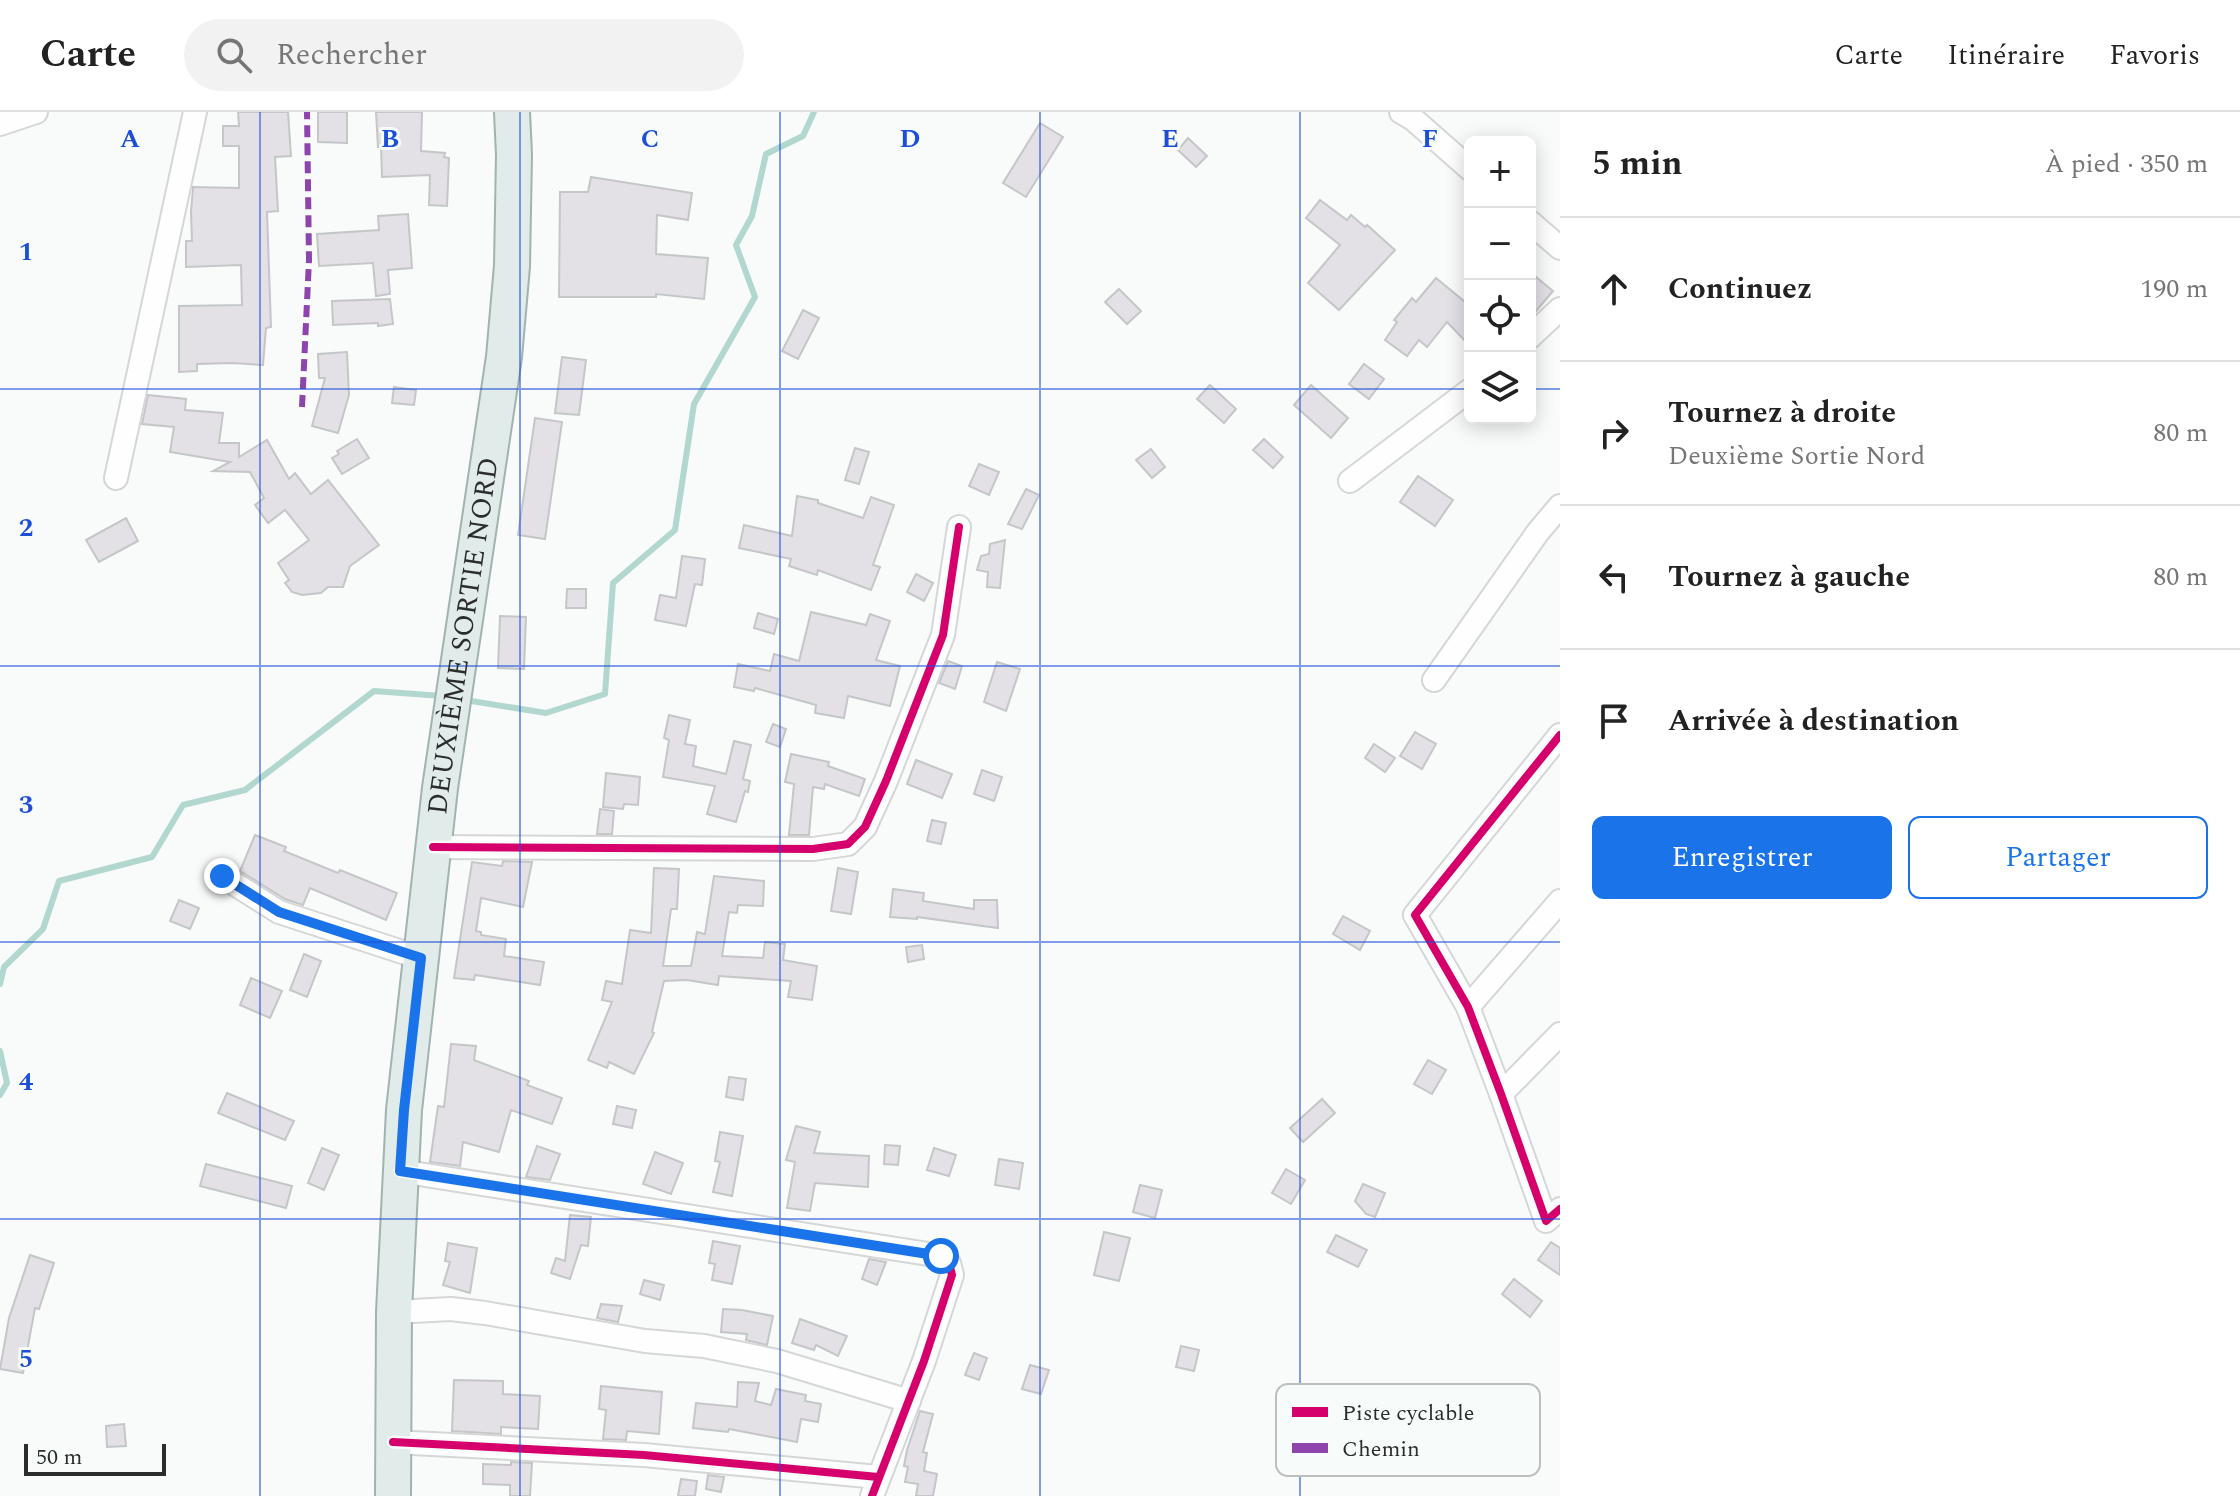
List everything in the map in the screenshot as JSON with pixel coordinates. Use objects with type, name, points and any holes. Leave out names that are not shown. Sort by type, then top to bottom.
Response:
[{"type":"main road","name":"DEUXIÈME SORTIE NORD","points":[[393,1496],[394,1312],[404,1110],[433,847],[504,357],[512,266],[512,112]]},
{"type":"street","points":[[0,124],[36,112]]},
{"type":"street","points":[[116,478],[195,112]]},
{"type":"street","points":[[1409,114],[1464,164]]},
{"type":"street","points":[[1536,227],[1560,248]]},
{"type":"street","points":[[1536,331],[1560,309]]},
{"type":"street","points":[[1350,481],[1464,395]]},
{"type":"street","points":[[1434,680],[1538,532],[1560,506]]},
{"type":"street","points":[[433,847],[813,849],[848,844],[865,827],[886,781],[943,635],[959,527]]},
{"type":"street","points":[[1560,735],[1415,915],[1468,1007],[1546,1221],[1560,1209]]},
{"type":"street","points":[[222,876],[279,912],[421,958]]},
{"type":"street","points":[[1468,1007],[1560,901]]},
{"type":"street","points":[[1501,1094],[1560,1034]]},
{"type":"street","points":[[393,1442],[644,1455],[875,1486],[909,1401],[952,1275],[949,1263],[941,1256],[400,1171]]},
{"type":"street","points":[[394,1312],[451,1309],[645,1341],[704,1346],[777,1361],[909,1401]]},
{"type":"building","points":[[238,112],[288,112],[291,156],[275,157],[278,211],[267,212],[271,327],[266,328],[263,365],[197,364],[197,371],[179,372],[179,306],[242,305],[241,265],[186,267],[186,241],[192,241],[193,187],[239,188],[239,146],[223,146],[223,126],[239,126]]},
{"type":"building","points":[[318,112],[347,112],[347,143],[318,142]]},
{"type":"building","points":[[376,112],[422,112],[421,151],[445,153],[444,157],[449,158],[447,206],[429,205],[430,175],[382,177]]},
{"type":"building","points":[[1040,123],[1063,137],[1026,197],[1003,183]]},
{"type":"building","points":[[1188,138],[1207,156],[1196,167],[1178,150]]},
{"type":"building","points":[[591,177],[692,193],[688,220],[657,215],[656,254],[708,258],[704,299],[656,294],[656,297],[559,297],[560,192],[588,192]]},
{"type":"building","points":[[1320,200],[1347,220],[1351,215],[1365,227],[1367,225],[1395,250],[1339,310],[1308,283],[1340,245],[1306,218]]},
{"type":"building","points":[[408,214],[412,268],[388,270],[390,294],[376,296],[373,263],[319,266],[317,234],[379,230],[378,216]]},
{"type":"building","points":[[1536,277],[1553,291],[1536,311]]},
{"type":"building","points":[[1436,278],[1464,301],[1464,340],[1447,322],[1427,347],[1419,340],[1407,356],[1385,340],[1397,322],[1394,320],[1412,298],[1416,302]]},
{"type":"building","points":[[1119,289],[1141,311],[1127,324],[1105,302]]},
{"type":"building","points":[[390,299],[393,324],[333,325],[332,301]]},
{"type":"building","points":[[803,310],[819,318],[798,359],[782,351]]},
{"type":"building","points":[[347,352],[349,395],[338,433],[312,426],[325,378],[319,378],[318,354]]},
{"type":"building","points":[[562,357],[586,360],[579,415],[555,413]]},
{"type":"building","points":[[1364,364],[1384,379],[1369,399],[1349,384]]},
{"type":"building","points":[[1210,385],[1236,409],[1224,423],[1197,399]]},
{"type":"building","points":[[1311,385],[1348,418],[1331,438],[1294,405]]},
{"type":"building","points":[[394,387],[416,390],[414,405],[392,403]]},
{"type":"building","points":[[148,395],[186,399],[185,410],[223,413],[219,443],[239,443],[239,457],[267,440],[289,479],[295,473],[311,494],[328,480],[379,545],[350,566],[343,587],[328,587],[321,593],[302,595],[292,592],[285,583],[289,580],[278,563],[309,540],[285,510],[268,523],[255,505],[264,498],[250,472],[213,471],[230,462],[170,452],[174,427],[142,424]]},
{"type":"building","points":[[535,418],[562,422],[545,539],[518,535]]},
{"type":"building","points":[[357,439],[369,458],[342,474],[332,458],[339,454],[337,451]]},
{"type":"building","points":[[1264,439],[1283,457],[1273,468],[1253,450]]},
{"type":"building","points":[[855,448],[869,452],[859,484],[845,480]]},
{"type":"building","points":[[1151,449],[1165,467],[1152,478],[1136,460]]},
{"type":"building","points":[[979,464],[999,472],[989,495],[969,486]]},
{"type":"building","points":[[1418,476],[1453,500],[1435,526],[1400,502]]},
{"type":"building","points":[[1026,489],[1039,495],[1022,529],[1008,524]]},
{"type":"building","points":[[797,496],[818,500],[818,503],[863,518],[871,497],[894,505],[873,565],[880,567],[871,590],[818,570],[817,575],[789,566],[791,559],[739,548],[744,525],[792,536]]},
{"type":"building","points":[[126,518],[138,541],[99,562],[86,540]]},
{"type":"building","points":[[1005,540],[1000,588],[987,587],[988,572],[977,570],[981,556],[989,554],[990,544]]},
{"type":"building","points":[[682,556],[705,559],[702,585],[695,584],[686,626],[655,620],[660,595],[676,598]]},
{"type":"building","points":[[916,574],[933,583],[924,601],[907,592]]},
{"type":"building","points":[[567,589],[586,589],[586,608],[566,608]]},
{"type":"building","points":[[811,612],[866,625],[870,614],[890,621],[876,660],[900,666],[890,706],[848,696],[844,718],[815,713],[816,705],[755,688],[754,691],[734,687],[738,664],[770,671],[774,654],[799,661]]},
{"type":"building","points":[[758,613],[778,619],[774,634],[754,628]]},
{"type":"building","points":[[500,616],[526,617],[524,669],[498,668]]},
{"type":"building","points":[[948,661],[962,666],[955,689],[939,683]]},
{"type":"building","points":[[997,662],[1020,669],[1006,711],[984,702]]},
{"type":"building","points":[[669,715],[690,720],[685,744],[696,746],[693,766],[726,774],[734,741],[751,745],[743,779],[750,781],[748,792],[745,791],[736,822],[707,814],[715,786],[663,777],[669,740],[664,738]]},
{"type":"building","points":[[773,724],[786,729],[780,747],[766,742]]},
{"type":"building","points":[[1415,732],[1436,744],[1422,769],[1400,756]]},
{"type":"building","points":[[1374,744],[1395,758],[1385,772],[1365,758]]},
{"type":"building","points":[[791,754],[829,762],[828,766],[865,779],[859,796],[825,784],[824,789],[813,787],[809,835],[789,835],[794,784],[785,782]]},
{"type":"building","points":[[916,760],[952,774],[942,798],[907,784]]},
{"type":"building","points":[[982,770],[1002,777],[994,801],[974,794]]},
{"type":"building","points":[[606,773],[640,777],[638,805],[624,804],[623,809],[603,807]]},
{"type":"building","points":[[600,809],[614,811],[612,834],[597,834]]},
{"type":"building","points":[[932,820],[946,823],[941,844],[927,841]]},
{"type":"building","points":[[255,835],[286,847],[284,851],[397,893],[386,920],[310,888],[303,905],[285,899],[240,871]]},
{"type":"building","points":[[503,861],[532,862],[523,907],[481,898],[476,931],[481,935],[506,939],[504,956],[544,962],[540,985],[475,975],[474,980],[454,978],[472,862],[502,866]]},
{"type":"building","points":[[654,868],[679,869],[677,909],[671,909],[663,966],[691,966],[697,932],[705,934],[714,876],[764,881],[763,906],[738,905],[737,913],[729,912],[722,956],[763,958],[765,942],[785,944],[783,960],[817,966],[812,1000],[788,997],[791,981],[719,976],[718,985],[687,980],[664,981],[654,1033],[634,1074],[609,1062],[607,1068],[588,1060],[612,1002],[602,1000],[606,981],[622,984],[630,930],[651,933]]},
{"type":"building","points":[[838,868],[858,872],[851,914],[831,911]]},
{"type":"building","points":[[893,889],[924,893],[923,901],[974,909],[974,900],[997,900],[998,928],[917,917],[890,917]]},
{"type":"building","points":[[179,900],[199,908],[190,929],[170,921]]},
{"type":"building","points":[[1343,916],[1370,931],[1360,950],[1333,934]]},
{"type":"building","points":[[922,945],[924,959],[908,962],[906,947]]},
{"type":"building","points":[[304,954],[321,961],[307,997],[290,990]]},
{"type":"building","points":[[251,978],[282,991],[270,1018],[240,1005]]},
{"type":"building","points":[[451,1044],[476,1046],[474,1060],[529,1081],[527,1085],[562,1098],[552,1124],[511,1110],[499,1152],[463,1142],[460,1166],[430,1162],[438,1106],[444,1107]]},
{"type":"building","points":[[1428,1060],[1446,1070],[1432,1094],[1414,1084]]},
{"type":"building","points":[[729,1077],[746,1079],[743,1100],[726,1097]]},
{"type":"building","points":[[227,1093],[294,1121],[285,1140],[218,1113]]},
{"type":"building","points":[[1322,1099],[1335,1113],[1303,1142],[1290,1128]]},
{"type":"building","points":[[617,1106],[636,1110],[632,1128],[613,1124]]},
{"type":"building","points":[[796,1126],[820,1132],[814,1153],[869,1156],[868,1187],[815,1183],[810,1211],[787,1208],[795,1162],[786,1160]]},
{"type":"building","points":[[720,1132],[743,1136],[732,1196],[713,1192],[720,1162],[715,1161]]},
{"type":"building","points":[[885,1145],[900,1146],[898,1165],[884,1164]]},
{"type":"building","points":[[537,1146],[560,1154],[550,1180],[526,1177]]},
{"type":"building","points":[[322,1148],[339,1155],[324,1190],[308,1183]]},
{"type":"building","points":[[934,1148],[956,1155],[949,1176],[927,1170]]},
{"type":"building","points":[[655,1152],[683,1163],[671,1194],[643,1184]]},
{"type":"building","points":[[999,1159],[1023,1163],[1019,1189],[995,1185]]},
{"type":"building","points":[[206,1164],[292,1186],[286,1208],[200,1186]]},
{"type":"building","points":[[1286,1169],[1305,1180],[1291,1204],[1272,1193]]},
{"type":"building","points":[[1363,1184],[1385,1193],[1375,1217],[1366,1214],[1355,1201]]},
{"type":"building","points":[[1140,1185],[1162,1190],[1155,1218],[1133,1212]]},
{"type":"building","points":[[570,1215],[591,1217],[588,1246],[581,1245],[570,1279],[551,1273],[556,1258],[565,1261]]},
{"type":"building","points":[[1104,1232],[1130,1238],[1119,1281],[1094,1275]]},
{"type":"building","points":[[1336,1235],[1367,1250],[1358,1267],[1327,1252]]},
{"type":"building","points":[[713,1241],[740,1246],[732,1284],[712,1280],[715,1264],[709,1263]]},
{"type":"building","points":[[1551,1242],[1560,1248],[1560,1275],[1538,1260]]},
{"type":"building","points":[[448,1243],[477,1248],[470,1293],[443,1285],[450,1262],[445,1261]]},
{"type":"building","points":[[30,1255],[54,1263],[39,1309],[35,1308],[23,1373],[0,1369],[9,1318]]},
{"type":"building","points":[[869,1259],[886,1262],[877,1285],[862,1279]]},
{"type":"building","points":[[1514,1279],[1542,1301],[1530,1317],[1502,1294]]},
{"type":"building","points":[[644,1280],[664,1285],[660,1300],[640,1294]]},
{"type":"building","points":[[601,1304],[622,1306],[618,1322],[597,1318]]},
{"type":"building","points":[[723,1309],[773,1316],[767,1345],[746,1340],[747,1334],[721,1332]]},
{"type":"building","points":[[800,1319],[847,1336],[838,1356],[816,1345],[814,1350],[792,1343]]},
{"type":"building","points":[[1181,1346],[1199,1350],[1194,1371],[1176,1367]]},
{"type":"building","points":[[974,1353],[987,1358],[979,1380],[965,1375]]},
{"type":"building","points":[[1030,1365],[1049,1370],[1041,1394],[1022,1389]]},
{"type":"building","points":[[454,1380],[503,1381],[503,1394],[540,1396],[538,1429],[501,1427],[501,1434],[452,1431]]},
{"type":"building","points":[[738,1382],[759,1383],[755,1401],[771,1405],[776,1389],[806,1395],[805,1401],[821,1404],[818,1422],[801,1419],[797,1442],[729,1429],[728,1432],[693,1428],[696,1403],[737,1407]]},
{"type":"building","points":[[601,1386],[662,1392],[659,1434],[627,1431],[626,1440],[603,1439],[606,1410],[599,1409]]},
{"type":"building","points":[[920,1411],[933,1414],[923,1452],[927,1453],[924,1471],[937,1474],[933,1496],[916,1496],[918,1484],[905,1482],[907,1450]]},
{"type":"building","points":[[124,1424],[126,1446],[107,1447],[106,1426]]},
{"type":"building","points":[[511,1462],[532,1463],[530,1496],[510,1496],[510,1485],[483,1484],[483,1464],[511,1465]]},
{"type":"building","points":[[708,1475],[724,1477],[721,1492],[706,1489]]},
{"type":"building","points":[[681,1479],[697,1481],[695,1496],[678,1496]]},
{"type":"waterway","points":[[465,700],[546,713],[605,694],[613,583],[675,530],[694,404],[755,297],[736,245],[752,216],[766,154],[803,136],[814,112]]},
{"type":"waterway","points":[[0,984],[4,967],[43,929],[59,881],[152,857],[183,805],[245,790],[374,691],[442,696]]},
{"type":"waterway","points":[[0,1051],[7,1083],[0,1095]]},
{"type":"marked path","points":[[302,407],[309,260],[307,112]]},
{"type":"cycle path","points":[[433,847],[813,849],[848,844],[865,827],[886,781],[943,635],[959,527]]},
{"type":"cycle path","points":[[1560,735],[1415,915],[1468,1007],[1546,1221],[1560,1209]]},
{"type":"cycle path","points":[[400,1171],[941,1256],[949,1263],[952,1275],[924,1361],[872,1496]]},
{"type":"cycle path","points":[[393,1442],[644,1455],[878,1477]]},
{"type":"route","points":[[222,876],[279,912],[421,958],[400,1171],[941,1256]]}]
